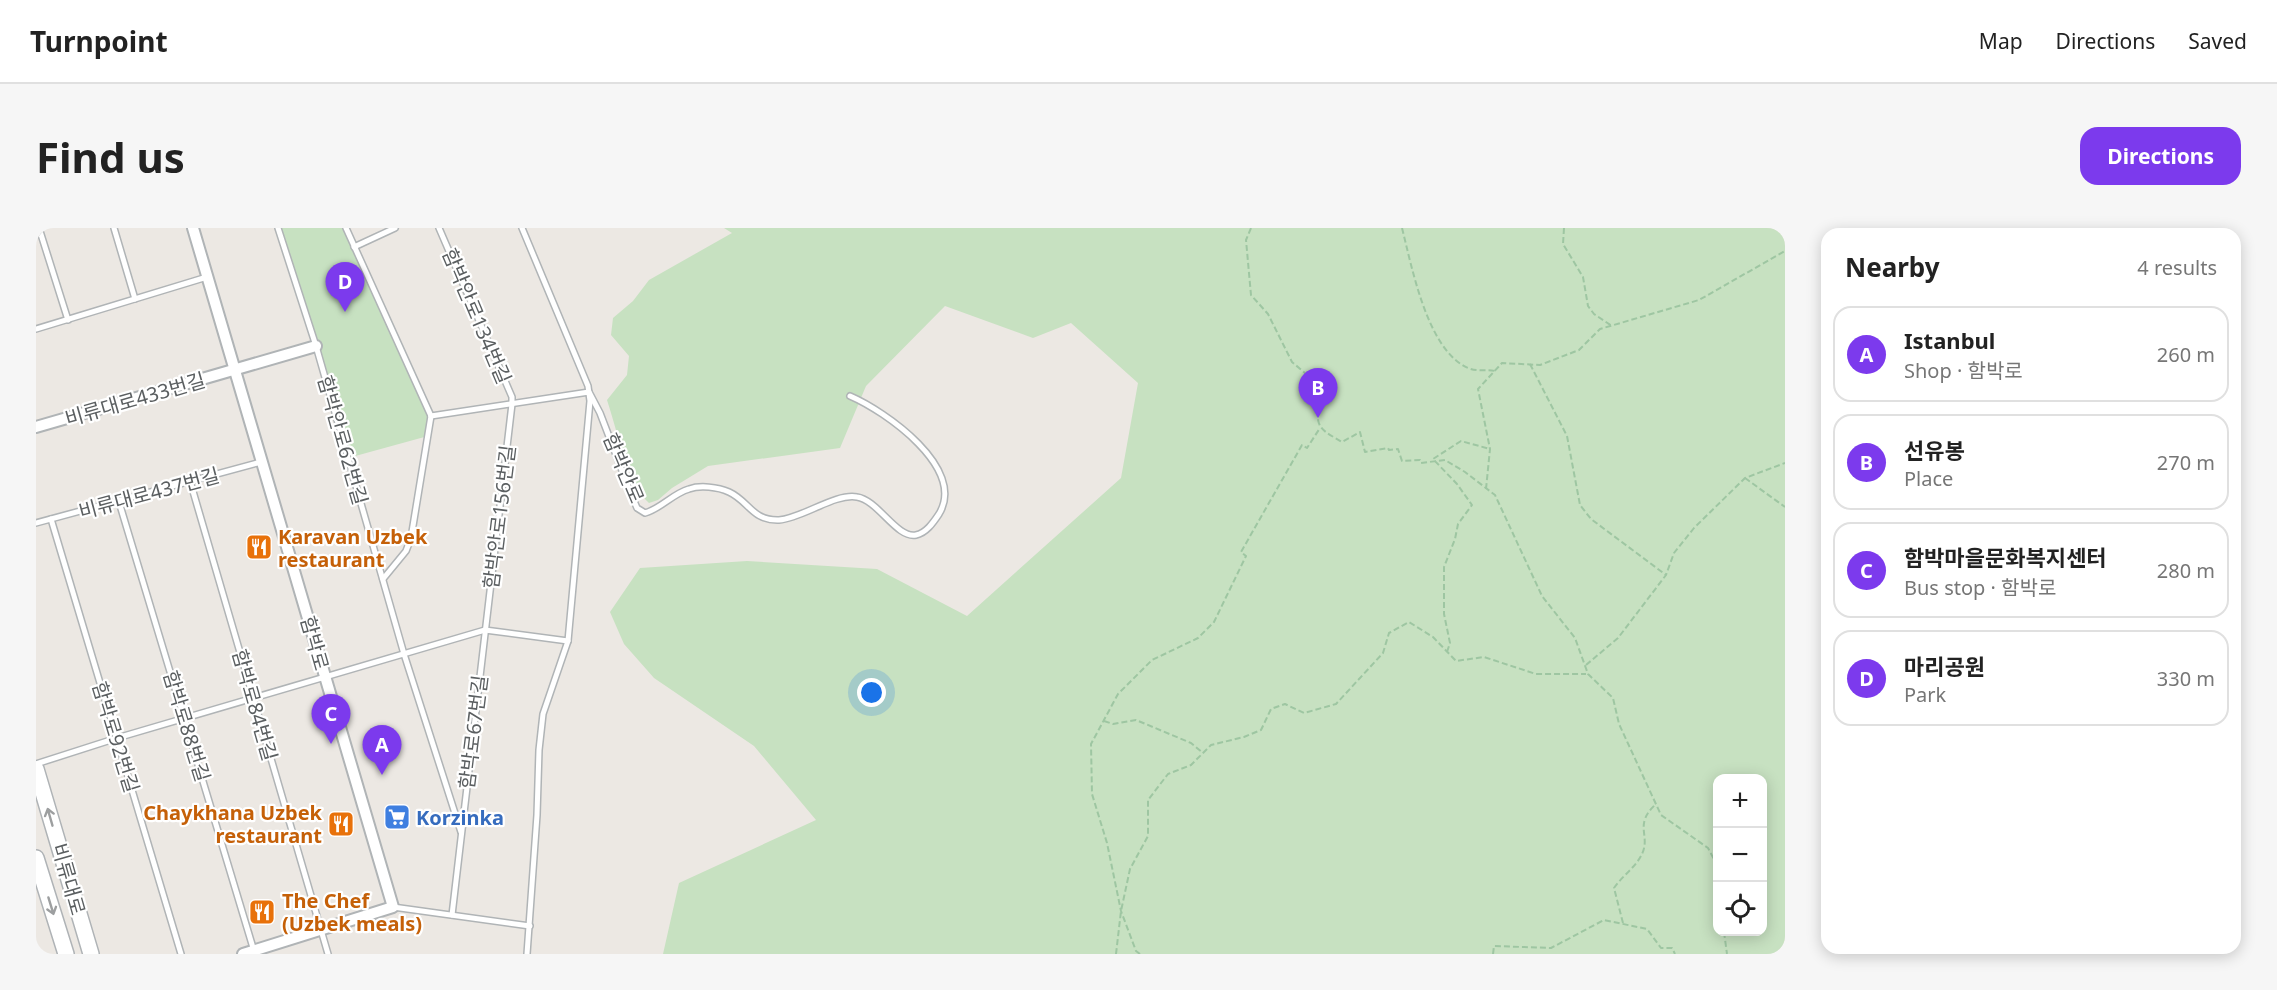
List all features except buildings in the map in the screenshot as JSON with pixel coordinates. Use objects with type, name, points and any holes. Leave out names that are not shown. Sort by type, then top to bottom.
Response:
[{"type":"main road","name":"비류대로","points":[[36,769],[91,954]]},
{"type":"main road","name":"비류대로","points":[[36,858],[66,954]]},
{"type":"street","name":"함박로","points":[[193,228],[393,908]]},
{"type":"street","name":"비류대로433번길","points":[[36,428],[316,346]]},
{"type":"street","points":[[243,954],[393,908]]},
{"type":"lane","points":[[39,228],[68,320]]},
{"type":"lane","points":[[114,228],[135,299]]},
{"type":"lane","name":"함박안로62번길","points":[[278,228],[316,346],[404,654]]},
{"type":"lane","points":[[346,228],[431,416],[411,538],[406,551],[383,579]]},
{"type":"lane","points":[[354,247],[395,228]]},
{"type":"lane","name":"함박안로134번길","points":[[439,228],[512,397],[512,404]]},
{"type":"lane","name":"함박안로","points":[[522,228],[588,386],[590,401],[568,641],[543,714],[527,954]]},
{"type":"lane","points":[[36,329],[207,277]]},
{"type":"lane","points":[[431,416],[589,392]]},
{"type":"lane","name":"함박안로","points":[[589,392],[600,413],[637,508],[645,513],[655,510],[677,494],[690,488],[711,487],[730,492],[766,520],[782,519],[841,498],[856,496],[870,501],[903,534],[914,536],[927,530],[939,514],[945,500],[943,482],[933,462],[918,443],[883,413],[850,396]]},
{"type":"lane","name":"함박안로156번길","points":[[485,630],[512,404]]},
{"type":"lane","name":"비류대로437번길","points":[[36,523],[261,462]]},
{"type":"lane","name":"함박로84번길","points":[[190,481],[328,954]]},
{"type":"lane","name":"함박로88번길","points":[[119,502],[255,952]]},
{"type":"lane","name":"함박로92번길","points":[[51,519],[181,954]]},
{"type":"lane","points":[[36,764],[485,630],[568,641]]},
{"type":"lane","name":"함박로67번길","points":[[452,915],[485,630]]},
{"type":"lane","name":"함박로67번길","points":[[404,654],[461,835]]},
{"type":"lane","points":[[393,908],[530,926]]},
{"type":"path","points":[[1251,228],[1246,240],[1251,294],[1268,314],[1292,362],[1305,373],[1305,388],[1319,405],[1316,418],[1320,428],[1342,442],[1360,432],[1365,452],[1388,448],[1389,450],[1398,449],[1402,461],[1420,460],[1421,463],[1445,460],[1495,495],[1542,596],[1575,638],[1588,674],[1613,698],[1619,724],[1661,814],[1708,848],[1713,858]]},
{"type":"path","points":[[1402,228],[1418,294],[1444,348],[1469,369],[1495,371]]},
{"type":"path","points":[[1563,228],[1563,243],[1583,277],[1588,306],[1594,314],[1612,326]]},
{"type":"path","points":[[1486,489],[1490,449],[1478,389],[1502,363],[1540,365],[1579,350],[1600,329],[1700,300],[1785,251]]},
{"type":"path","points":[[1530,364],[1567,436],[1582,509],[1591,519],[1666,575]]},
{"type":"path","points":[[1140,954],[1136,951],[1120,911],[1107,843],[1092,795],[1091,744],[1118,694],[1152,660],[1198,639],[1214,622],[1246,556],[1241,552],[1302,445],[1307,448],[1320,428]]},
{"type":"path","points":[[1435,461],[1433,459],[1461,441],[1490,449]]},
{"type":"path","points":[[1435,461],[1457,484],[1472,505],[1458,524],[1455,539],[1443,567],[1444,614],[1450,643],[1447,652]]},
{"type":"path","points":[[1585,666],[1618,638],[1666,575],[1674,553],[1685,538],[1745,478],[1785,463]]},
{"type":"path","points":[[1745,478],[1785,507]]},
{"type":"path","points":[[1116,954],[1120,911],[1131,869],[1148,836],[1148,800],[1168,774],[1191,765],[1211,745],[1244,737],[1261,730],[1271,709],[1285,704],[1304,713],[1336,704],[1383,653],[1389,633],[1409,622],[1433,637],[1456,662],[1484,657],[1536,674],[1588,674]]},
{"type":"path","points":[[1104,721],[1113,724],[1136,720],[1191,743],[1203,753]]},
{"type":"path","points":[[1623,923],[1614,890],[1642,854],[1643,822],[1656,804]]},
{"type":"path","points":[[1493,954],[1494,946],[1551,948],[1604,920],[1647,929],[1661,948],[1672,948],[1675,954]]},
{"type":"path","points":[[1725,936],[1727,954]]},
{"type":"green space","points":[[278,228],[346,228],[431,416],[428,436],[348,458]]},
{"type":"green space","points":[[724,228],[1785,228],[1785,954],[663,954],[679,883],[816,820],[754,746],[654,678],[624,644],[610,612],[640,568],[747,561],[877,569],[967,616],[1121,478],[1138,383],[1071,323],[1033,338],[945,306],[866,386],[840,448],[708,466],[672,488],[658,500],[649,503],[635,484],[629,470],[607,400],[627,375],[629,356],[611,335],[613,318],[633,301],[649,280],[732,233]]},
{"type":"place","name":"마리공원","points":[[345,312]]},
{"type":"place","name":"선유봉","points":[[1318,418]]},
{"type":"place","name":"Karavan Uzbek restaurant","points":[[259,547]]},
{"type":"place","name":"함박마을문화복지센터","points":[[331,744]]},
{"type":"place","name":"Istanbul","points":[[382,775]]},
{"type":"place","name":"Korzinka","points":[[397,817]]},
{"type":"place","name":"Chaykhana Uzbek restaurant","points":[[341,824]]},
{"type":"place","name":"The Chef (Uzbek meals)","points":[[262,912]]}]
